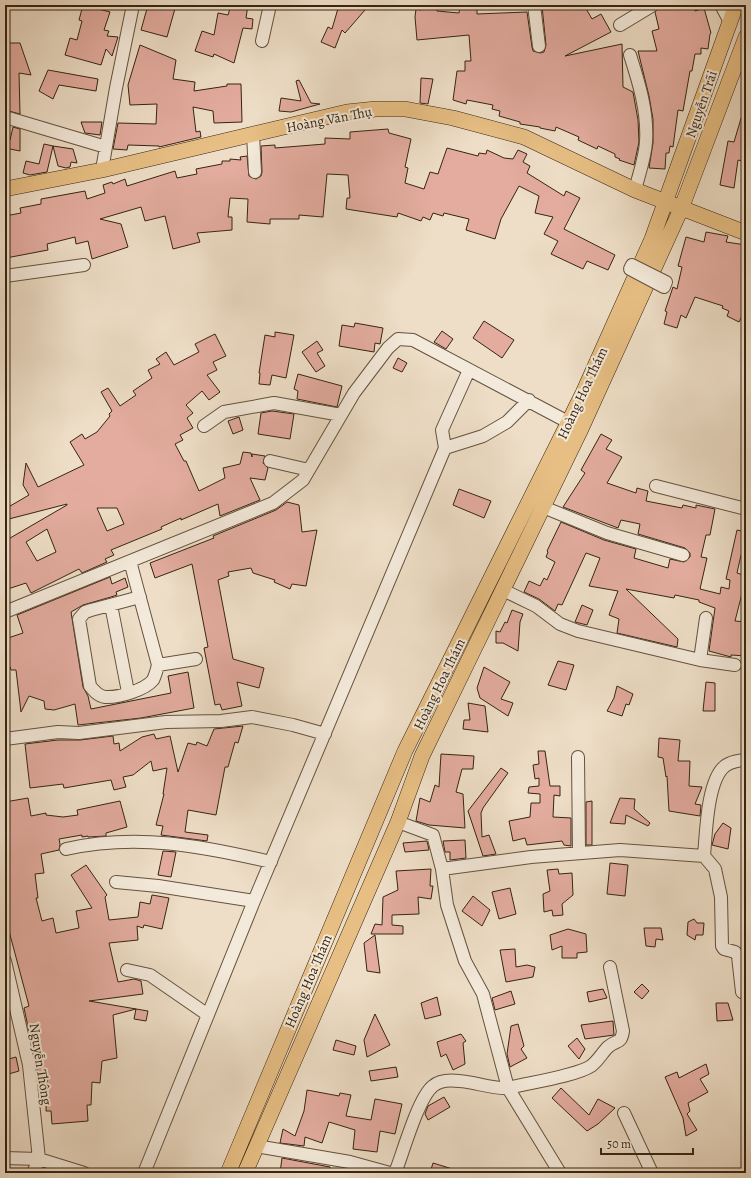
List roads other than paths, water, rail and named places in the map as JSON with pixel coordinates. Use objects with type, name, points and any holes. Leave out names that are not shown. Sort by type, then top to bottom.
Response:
[{"type":"main road","name":"Nguyễn Trãi","points":[[666,203],[736,5]]},
{"type":"main road","name":"Nguyễn Trãi","points":[[681,209],[746,37]]},
{"type":"main road","name":"Hoàng Văn Thụ","points":[[5,189],[102,170],[347,112],[376,109],[405,109],[453,118],[524,136],[635,190],[681,209]]},
{"type":"main road","name":"Hoàng Hoa Thám","points":[[245,1173],[398,822],[422,756],[543,507],[666,203]]},
{"type":"main road","name":"Hoàng Hoa Thám","points":[[228,1173],[405,751],[575,426],[681,209]]},
{"type":"main road","points":[[681,209],[746,233]]},
{"type":"main road","points":[[240,1143],[256,1146]]},
{"type":"street","points":[[102,170],[116,88],[133,5]]},
{"type":"street","points":[[262,41],[270,5]]},
{"type":"street","points":[[534,5],[539,46]]},
{"type":"street","points":[[620,25],[653,5]]},
{"type":"street","points":[[721,5],[730,22]]},
{"type":"street","points":[[630,55],[641,90],[646,125],[646,143],[635,190]]},
{"type":"street","points":[[5,117],[106,147]]},
{"type":"street","points":[[253,135],[255,172]]},
{"type":"street","points":[[5,276],[84,265]]},
{"type":"street","points":[[5,612],[273,503],[303,480],[354,393],[388,348],[398,339],[413,340],[529,400],[575,426]]},
{"type":"street","points":[[144,1173],[254,901],[445,448],[442,430],[469,370]]},
{"type":"street","points":[[445,448],[483,436],[507,422],[529,400]]},
{"type":"street","points":[[204,426],[224,412],[274,403],[341,415]]},
{"type":"street","points":[[270,461],[308,470]]},
{"type":"street","points":[[656,486],[746,509]]},
{"type":"street","points":[[543,507],[607,533],[683,555]]},
{"type":"street","points":[[130,561],[140,597],[158,665],[153,680],[143,687],[114,697],[104,696],[97,693],[90,686],[79,619],[85,612],[140,597]]},
{"type":"street","points":[[503,590],[536,606],[560,624],[578,631],[700,660],[735,665]]},
{"type":"street","points":[[111,605],[128,692]]},
{"type":"street","points":[[700,660],[706,618]]},
{"type":"street","points":[[158,665],[196,659]]},
{"type":"street","points":[[5,739],[58,732],[79,733],[166,722],[252,717],[293,725],[325,734]]},
{"type":"street","points":[[578,757],[579,852]]},
{"type":"street","points":[[704,856],[711,797],[717,776],[726,765],[746,760]]},
{"type":"street","points":[[398,822],[433,835],[442,870],[447,904],[465,961],[483,994],[508,1088],[560,1173]]},
{"type":"street","points":[[66,849],[86,844],[162,842],[202,846],[271,862]]},
{"type":"street","points":[[442,870],[531,857],[579,852],[620,850],[704,856],[715,869],[721,897],[722,946],[724,949],[735,952],[738,956],[742,992]]},
{"type":"street","points":[[116,882],[158,886],[254,901]]},
{"type":"street","name":"Nguyễn Thông","points":[[5,961],[29,1065],[38,1159],[33,1173]]},
{"type":"street","points":[[395,1173],[422,1101],[433,1086],[444,1081],[461,1081],[498,1088],[508,1088],[579,1071],[591,1066],[607,1048],[622,1039],[623,1031],[610,967]]},
{"type":"street","points":[[127,970],[150,975],[208,1015]]},
{"type":"street","points":[[624,1113],[652,1173]]},
{"type":"street","points":[[256,1146],[343,1161],[390,1173]]},
{"type":"street","points":[[5,1158],[38,1159],[84,1173]]}]
